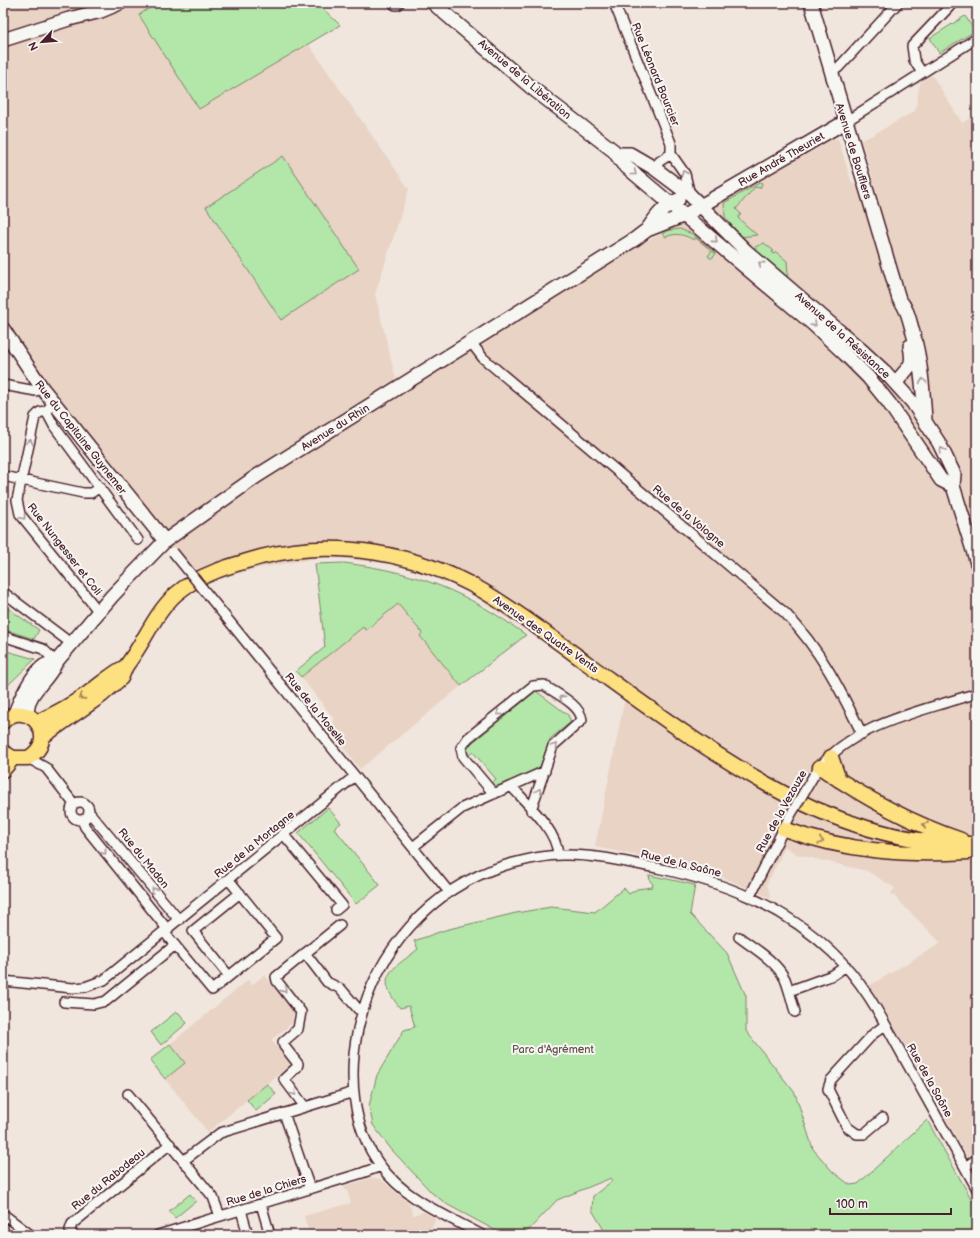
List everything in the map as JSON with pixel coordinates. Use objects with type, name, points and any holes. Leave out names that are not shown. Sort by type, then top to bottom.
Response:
[{"type":"main road","points":[[3,40],[69,19],[102,11],[120,3]]},
{"type":"main road","name":"Avenue de la Libération","points":[[433,3],[532,88],[618,154],[623,164],[685,215]]},
{"type":"main road","name":"Avenue de Boufflers","points":[[811,3],[845,122],[899,299],[905,306],[919,351],[925,420]]},
{"type":"main road","name":"Rue André Theuriet","points":[[702,205],[845,122]]},
{"type":"main road","name":"Avenue de la Libération","points":[[618,154],[630,154],[654,168],[702,205]]},
{"type":"main road","points":[[650,225],[656,198],[652,180],[654,168]]},
{"type":"main road","points":[[670,203],[690,195]]},
{"type":"main road","name":"Rue André Theuriet","points":[[690,195],[718,195]]},
{"type":"main road","name":"Avenue du Rhin","points":[[27,717],[28,706],[32,694],[51,674],[56,662],[99,612],[165,541],[257,476],[470,341],[635,239],[670,203]]},
{"type":"main road","points":[[685,215],[702,205]]},
{"type":"main road","name":"Avenue de la Résistance","points":[[702,205],[746,251],[860,348],[886,373],[896,383],[925,420],[954,474],[953,486],[977,563]]},
{"type":"main road","name":"Avenue du Rhin","points":[[650,225],[685,215]]},
{"type":"main road","name":"Avenue de la Résistance","points":[[685,215],[813,324],[868,377],[901,420],[941,480],[953,486]]},
{"type":"main road","name":"Avenue de Boufflers","points":[[896,383],[910,366],[912,358],[898,307],[899,299]]},
{"type":"main road","name":"Rue du Capitaine Guynemer","points":[[3,329],[7,344],[42,388],[50,407],[165,541]]},
{"type":"main road","points":[[868,377],[873,372],[904,372]]},
{"type":"main road","points":[[896,383],[896,400],[901,420]]},
{"type":"main road","name":"Avenue des Quatre Vents","points":[[28,758],[41,742],[102,695],[121,678],[126,666],[166,604],[183,588],[212,573],[247,561],[292,551],[348,549],[388,555],[443,571],[495,598],[709,749],[790,797],[844,820],[886,833],[923,841],[976,846]]},
{"type":"main road","name":"Avenue des Quatre Vents","points":[[3,722],[60,711],[85,695],[113,673],[126,666]]},
{"type":"main road","points":[[27,717],[41,742]]},
{"type":"main road","points":[[3,770],[8,755],[28,758]]},
{"type":"main road","points":[[831,757],[839,780]]},
{"type":"main road","points":[[817,771],[839,780],[907,817],[976,846]]},
{"type":"main road","points":[[787,822],[814,840],[844,847],[875,851],[933,854],[976,846]]},
{"type":"street","name":"Rue Léonard Bourcier","points":[[614,3],[671,143],[671,154]]},
{"type":"street","points":[[830,70],[838,68],[898,3]]},
{"type":"street","points":[[922,73],[914,60],[912,46],[953,3]]},
{"type":"street","points":[[845,122],[977,38]]},
{"type":"street","points":[[654,168],[660,161],[671,154],[685,174],[690,195]]},
{"type":"street","name":"Rue de la Vologne","points":[[470,341],[483,358],[789,617],[813,644],[827,665],[862,734]]},
{"type":"street","points":[[3,385],[36,391],[42,388]]},
{"type":"street","points":[[50,407],[66,442],[138,540]]},
{"type":"street","name":"Rue Nungesser et Coli","points":[[50,407],[40,412],[35,417],[17,500],[20,514],[99,612]]},
{"type":"street","points":[[3,476],[83,493],[91,493],[100,487]]},
{"type":"street","name":"Rue de la Moselle","points":[[165,541],[449,892]]},
{"type":"street","points":[[3,592],[72,644]]},
{"type":"street","points":[[3,636],[43,649],[56,662]]},
{"type":"street","points":[[494,794],[463,757],[461,751],[468,738],[523,694],[536,685],[544,685],[576,708],[581,715],[582,720],[553,746],[531,810]]},
{"type":"street","name":"Rue de la Vezouze","points":[[750,896],[787,822],[817,771],[846,743],[887,723],[977,694]]},
{"type":"street","points":[[41,742],[46,768]]},
{"type":"street","points":[[28,758],[46,768],[74,804]]},
{"type":"street","points":[[413,847],[462,808],[545,771]]},
{"type":"street","name":"Rue de la Mortagne","points":[[3,981],[73,988],[95,984],[109,977],[356,776]]},
{"type":"street","points":[[511,786],[551,833],[558,846],[558,855]]},
{"type":"street","points":[[79,802],[85,803],[89,812],[87,818],[82,820],[76,819],[72,815],[71,809],[74,804],[79,802]]},
{"type":"street","name":"Rue du Madon","points":[[89,812],[179,920]]},
{"type":"street","points":[[82,820],[85,827],[166,931],[175,945],[212,990],[276,938],[229,880]]},
{"type":"street","points":[[284,835],[342,906],[336,910]]},
{"type":"street","name":"Rue de la Saône","points":[[482,1235],[414,1197],[399,1186],[381,1166],[362,1130],[357,1115],[353,1066],[356,1040],[362,1011],[377,974],[394,946],[424,912],[449,892],[476,877],[500,867],[525,860],[558,855],[599,856],[697,877],[750,896],[781,912],[804,928],[846,966],[862,987],[977,1189]]},
{"type":"street","points":[[229,976],[193,931],[240,893]]},
{"type":"street","points":[[305,1107],[284,1079],[298,1066],[284,1046],[283,1042],[298,1028],[301,1012],[276,979],[278,975],[340,925]]},
{"type":"street","points":[[739,938],[776,967],[784,979],[795,1012]]},
{"type":"street","points":[[64,1002],[94,1004],[106,1001],[175,945]]},
{"type":"street","points":[[305,953],[327,982],[341,989],[358,1009],[362,1011]]},
{"type":"street","points":[[789,991],[833,974],[846,966]]},
{"type":"street","points":[[883,1118],[864,1134],[853,1132],[848,1127],[828,1089],[831,1080],[873,1034],[885,1025]]},
{"type":"street","points":[[183,1161],[217,1134],[354,1092]]},
{"type":"street","points":[[128,1094],[213,1197],[220,1216]]},
{"type":"street","points":[[284,1113],[310,1189]]},
{"type":"street","name":"Rue du Rabodeau","points":[[73,1235],[70,1230],[72,1224],[170,1144]]},
{"type":"street","points":[[964,1167],[977,1159]]},
{"type":"street","name":"Rue de la Chiers","points":[[158,1235],[381,1166]]},
{"type":"street","points":[[261,1204],[270,1235]]},
{"type":"street","points":[[241,1210],[248,1235]]},
{"type":"street","points":[[3,1214],[32,1235]]},
{"type":"shaded area","points":[[3,3],[280,3],[409,189],[375,294],[396,380],[489,337],[621,255],[731,197],[834,139],[838,139],[852,184],[873,178],[861,140],[871,136],[915,111],[920,83],[932,75],[962,123],[977,114],[977,1174],[889,1017],[869,986],[941,943],[891,893],[895,888],[867,871],[799,855],[785,847],[767,884],[771,898],[713,873],[685,865],[595,847],[625,698],[461,587],[394,564],[324,557],[259,568],[207,582],[160,541],[3,335]]},
{"type":"shaded area","points":[[398,604],[422,634],[420,636],[461,686],[360,769],[336,738],[333,717],[301,677],[363,627],[366,630]]},
{"type":"shaded area","points":[[264,975],[293,1011],[292,1023],[271,1040],[291,1064],[208,1132],[165,1079],[185,1063],[170,1044],[248,980],[252,985]]},
{"type":"shaded area","points":[[372,1178],[380,1179],[409,1203],[413,1215],[424,1212],[436,1219],[427,1235],[310,1235],[304,1216],[351,1203],[347,1190],[345,1190],[344,1186]]},
{"type":"green space","points":[[149,3],[317,3],[340,25],[199,109],[139,15],[151,7]]},
{"type":"green space","points":[[965,16],[975,31],[939,53],[930,38]]},
{"type":"green space","points":[[283,156],[359,269],[281,320],[206,207]]},
{"type":"green space","points":[[761,182],[762,184],[760,188],[755,187],[736,209],[741,214],[738,218],[757,235],[741,237],[725,217],[724,203]]},
{"type":"green space","points":[[680,229],[692,234],[716,254],[710,258],[708,256],[712,251],[696,238],[694,240],[677,234],[666,237],[662,234],[670,230]]},
{"type":"green space","points":[[764,243],[774,251],[772,252],[774,254],[776,252],[787,261],[788,275],[786,276],[753,248]]},
{"type":"green space","points":[[344,563],[395,572],[440,586],[482,606],[526,635],[461,686],[420,636],[422,633],[398,604],[366,630],[363,627],[301,677],[296,671],[325,647],[315,564]]},
{"type":"green space","points":[[3,605],[39,630],[34,639],[3,629]]},
{"type":"green space","points":[[3,650],[35,659],[3,690]]},
{"type":"green space","points":[[536,691],[568,715],[571,722],[550,739],[541,765],[536,770],[499,786],[495,786],[491,783],[496,779],[473,752],[468,756],[467,747]]},
{"type":"green space","points":[[328,808],[341,823],[334,828],[380,885],[356,904],[298,833]]},
{"type":"green space","name":"Parc d'Agrément","points":[[649,875],[695,885],[690,914],[727,953],[746,996],[746,1031],[795,1093],[813,1149],[833,1172],[850,1185],[858,1184],[927,1120],[977,1209],[977,1235],[607,1235],[592,1210],[593,1196],[612,1181],[611,1178],[557,1200],[524,1235],[504,1235],[448,1205],[432,1193],[391,1149],[373,1125],[369,1106],[377,1075],[404,1030],[415,1027],[409,1006],[400,1008],[392,997],[387,981],[389,974],[418,949],[414,941],[445,930],[516,913],[551,907],[595,912],[624,888],[629,894],[637,889],[652,887],[653,884],[650,881]]},
{"type":"green space","points":[[176,1012],[179,1013],[187,1023],[161,1045],[151,1032]]},
{"type":"green space","points":[[170,1044],[185,1063],[165,1079],[150,1060]]},
{"type":"green space","points":[[267,1084],[276,1094],[256,1111],[247,1100]]},
{"type":"green space","points":[[190,1194],[196,1201],[175,1218],[169,1211]]}]
